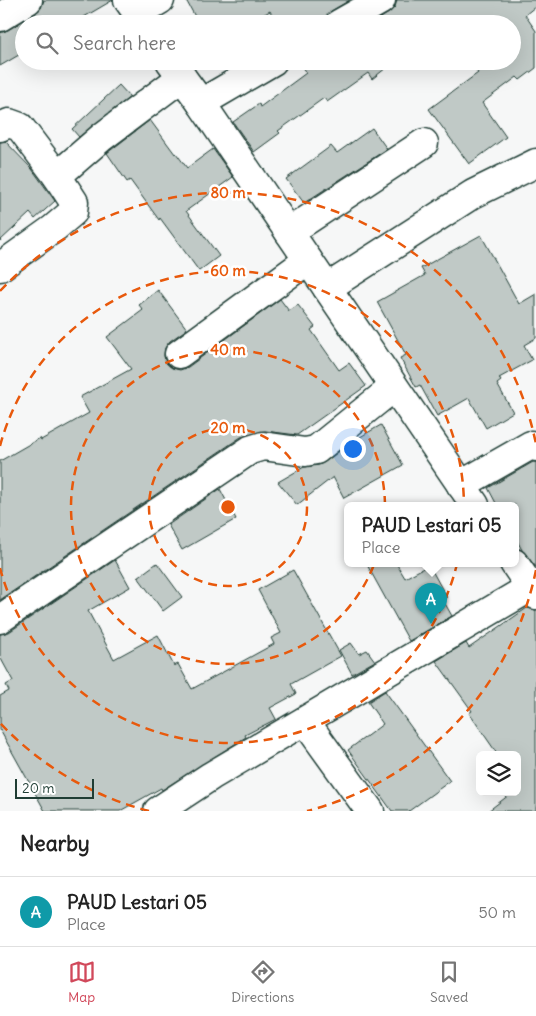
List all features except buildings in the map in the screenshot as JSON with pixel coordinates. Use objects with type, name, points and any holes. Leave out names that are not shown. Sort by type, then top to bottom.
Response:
[{"type":"street","points":[[0,17],[28,0]]},
{"type":"street","points":[[355,15],[381,0]]},
{"type":"street","points":[[57,176],[175,70]]},
{"type":"street","points":[[177,70],[468,495],[531,445],[536,447]]},
{"type":"street","points":[[201,103],[258,70]]},
{"type":"street","points":[[0,127],[9,123],[20,127],[74,202],[73,212],[0,268]]},
{"type":"street","points":[[289,232],[424,143]]},
{"type":"street","points":[[327,288],[473,194],[536,162]]},
{"type":"street","points":[[179,354],[308,260]]},
{"type":"street","points":[[0,619],[250,450],[262,446],[305,452],[316,450],[394,386]]},
{"type":"street","points":[[158,811],[211,776],[534,588],[517,567]]},
{"type":"street","points":[[305,721],[370,811]]},
{"type":"place","name":"PAUD Lestari 05","points":[[431,624]]}]
